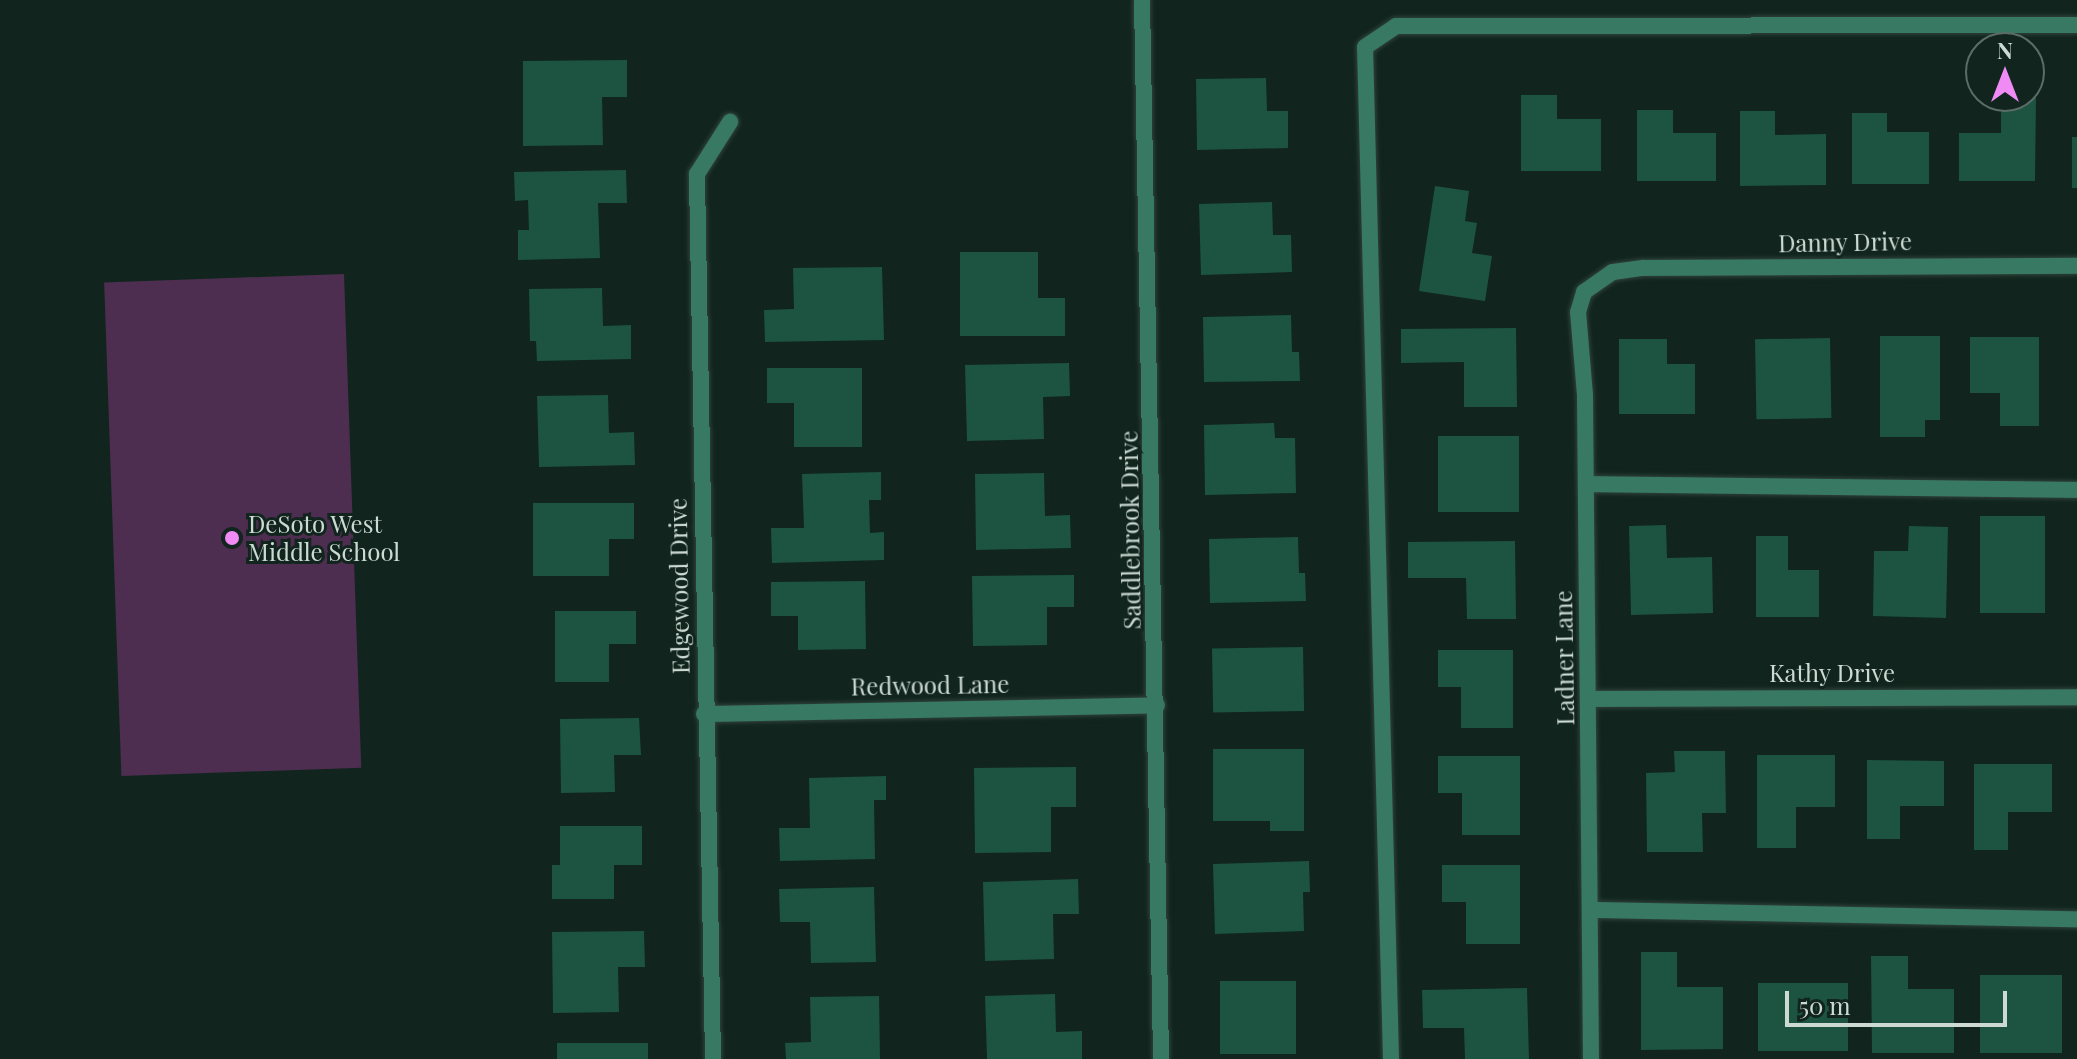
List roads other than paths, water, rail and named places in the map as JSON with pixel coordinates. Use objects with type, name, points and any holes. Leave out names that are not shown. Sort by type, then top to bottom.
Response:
[{"type":"street","name":"Saddlebrook Drive","points":[[1142,0],[1161,1059]]},
{"type":"street","points":[[1391,1059],[1365,47],[1396,26],[2077,25]]},
{"type":"street","name":"Edgewood Drive","points":[[713,1059],[704,714],[697,174],[730,122]]},
{"type":"street","name":"Danny Drive","points":[[1613,272],[1643,268],[2077,266]]},
{"type":"street","name":"Ladner Lane","points":[[1591,1059],[1585,395],[1578,312],[1584,292],[1613,272]]},
{"type":"street","points":[[1586,484],[2077,490]]},
{"type":"street","name":"Kathy Drive","points":[[1588,699],[2077,697]]},
{"type":"street","name":"Redwood Lane","points":[[704,714],[1157,705]]},
{"type":"street","points":[[1592,910],[2077,919]]},
{"type":"place","name":"DeSoto West Middle School","points":[[232,538]]}]
